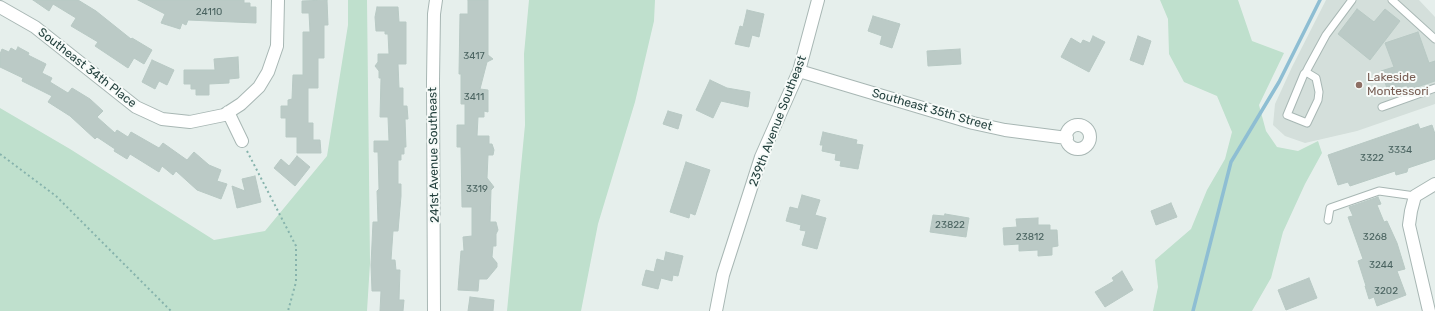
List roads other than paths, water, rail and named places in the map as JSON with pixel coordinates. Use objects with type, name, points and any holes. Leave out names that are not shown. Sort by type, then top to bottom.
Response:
[{"type":"street","name":"Southeast 34th Place","points":[[0,7],[35,27],[79,60],[122,97],[148,113],[162,119],[182,122],[208,120],[226,114],[241,104],[259,87],[268,72],[276,46],[278,0]]},
{"type":"street","name":"241st Avenue Southeast","points":[[434,311],[433,81],[434,14],[436,0]]},
{"type":"street","name":"239th Avenue Southeast","points":[[716,311],[723,275],[761,157],[799,71],[818,0]]},
{"type":"street","name":"Southeast 35th Street","points":[[799,71],[973,123],[1005,130],[1067,138]]},
{"type":"street","points":[[226,114],[242,141]]},
{"type":"street","points":[[1429,311],[1409,225],[1411,211],[1416,196],[1435,184]]},
{"type":"lane","points":[[1306,72],[1316,78],[1319,92],[1318,100],[1307,123],[1287,115],[1306,72],[1326,35],[1352,0]]},
{"type":"lane","points":[[1392,0],[1435,39]]},
{"type":"lane","points":[[1382,108],[1435,88]]},
{"type":"lane","points":[[1328,220],[1330,208],[1378,190],[1416,196]]},
{"type":"waterway","points":[[1193,311],[1231,162],[1279,82],[1320,0]]},
{"type":"place","name":"Lakeside Montessori","points":[[1359,85]]}]
